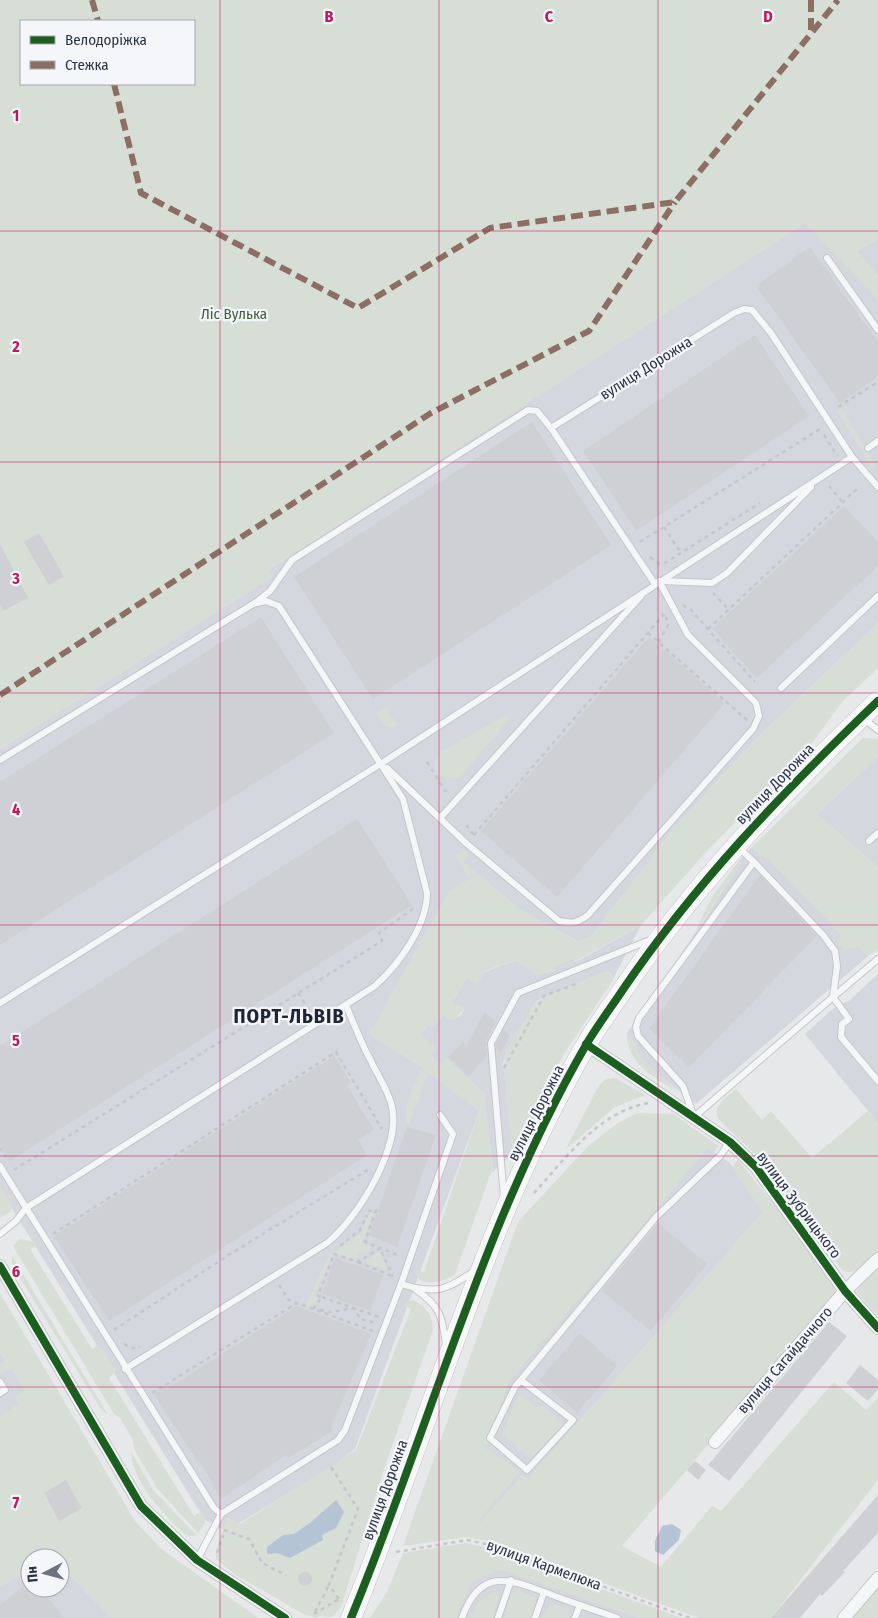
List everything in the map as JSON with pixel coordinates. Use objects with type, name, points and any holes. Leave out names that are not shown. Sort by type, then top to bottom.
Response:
[{"type":"main road","name":"вулиця Дорожна","points":[[348,1610],[505,1209],[540,1133],[586,1044],[659,937],[736,845],[878,701]]},
{"type":"street","name":"вулиця Зубрицького","points":[[586,1044],[730,1142],[756,1167],[845,1291],[878,1328]]},
{"type":"street","name":"вулиця Сагайдачного","points":[[714,1442],[845,1291],[878,1258]]},
{"type":"street","points":[[0,1266],[141,1506],[197,1560],[286,1618]]},
{"type":"street","points":[[844,1618],[878,1578]]},
{"type":"lane","points":[[827,258],[878,330]]},
{"type":"lane","name":"вулиця Дорожна","points":[[551,428],[734,313],[752,310],[770,333],[852,457],[878,487]]},
{"type":"lane","points":[[0,760],[253,604],[270,591],[292,560],[521,414],[528,410],[537,412],[551,428],[657,583],[688,635],[756,703],[759,716],[753,730],[588,915],[571,924],[559,921],[468,844],[382,764]]},
{"type":"lane","points":[[868,448],[878,442]]},
{"type":"lane","points":[[0,1003],[382,764],[852,457]]},
{"type":"lane","points":[[657,583],[712,583],[727,573],[818,479]]},
{"type":"lane","points":[[441,817],[647,590]]},
{"type":"lane","points":[[781,688],[878,596]]},
{"type":"lane","points":[[0,1234],[16,1221],[26,1208],[375,986],[389,971],[411,939],[427,905],[427,893],[403,799],[279,606],[266,601],[253,604]]},
{"type":"lane","points":[[862,716],[878,730]]},
{"type":"lane","points":[[869,841],[878,833]]},
{"type":"lane","points":[[736,845],[823,935],[835,951],[837,966],[833,997],[849,1019],[842,1024],[841,1037],[878,1081]]},
{"type":"lane","points":[[754,862],[639,1018],[636,1027],[638,1036],[683,1086],[694,1117],[878,959]]},
{"type":"lane","points":[[505,1209],[491,1043],[518,993],[659,937]]},
{"type":"lane","points":[[125,1369],[327,1243],[346,1226],[369,1190],[389,1146],[394,1124],[391,1102],[361,1043],[346,1005]]},
{"type":"lane","points":[[197,1560],[221,1514],[338,1440],[344,1430],[401,1284],[453,1134],[440,1115]]},
{"type":"lane","points":[[522,1381],[573,1420],[528,1470],[490,1438],[516,1387],[656,1217],[720,1156],[730,1142]]},
{"type":"lane","points":[[0,1166],[125,1369],[214,1508],[221,1514]]},
{"type":"lane","name":"вулиця Дорожна","points":[[401,1284],[414,1288],[435,1290],[450,1287],[482,1265]]},
{"type":"lane","name":"вулиця Дорожна","points":[[414,1288],[432,1300],[442,1316],[448,1358]]},
{"type":"lane","points":[[0,1382],[5,1390],[0,1393]]},
{"type":"lane","points":[[498,1618],[511,1580]]},
{"type":"lane","points":[[462,1618],[472,1596],[480,1589],[490,1583],[511,1580],[617,1618]]},
{"type":"lane","points":[[535,1618],[544,1592]]},
{"type":"lane","points":[[575,1618],[580,1605]]},
{"type":"path","points":[[838,407],[878,382]]},
{"type":"path","points":[[815,421],[839,460]]},
{"type":"path","points":[[764,501],[665,563],[658,563],[650,557],[640,542],[820,429]]},
{"type":"path","points":[[829,486],[842,502]]},
{"type":"path","points":[[708,628],[858,488]]},
{"type":"path","points":[[664,527],[680,553]]},
{"type":"path","points":[[713,594],[728,609]]},
{"type":"path","points":[[678,604],[690,609],[755,682]]},
{"type":"path","points":[[474,835],[666,612],[668,625],[659,642]]},
{"type":"path","points":[[648,633],[748,719],[741,726]]},
{"type":"path","points":[[427,762],[446,792]]},
{"type":"path","points":[[466,825],[482,841]]},
{"type":"path","points":[[14,1170],[382,941],[379,933],[413,909],[417,904]]},
{"type":"path","points":[[504,1073],[503,1068],[544,996],[578,983]]},
{"type":"path","points":[[298,993],[313,1016]]},
{"type":"path","points":[[52,1235],[336,1052],[384,1132]]},
{"type":"path","points":[[534,1193],[590,1133],[618,1113],[635,1105],[651,1103]]},
{"type":"path","points":[[114,1333],[112,1330],[219,1261],[373,1167],[369,1176]]},
{"type":"path","points":[[368,1211],[376,1210],[365,1242],[400,1256]]},
{"type":"path","points":[[48,1229],[57,1243]]},
{"type":"path","points":[[379,1317],[318,1296],[334,1254],[393,1277],[380,1248]]},
{"type":"path","points":[[358,1262],[380,1248]]},
{"type":"path","points":[[279,1284],[289,1300],[374,1331]]},
{"type":"path","points":[[313,1309],[322,1297]]},
{"type":"path","points":[[150,1394],[298,1303]]},
{"type":"path","points":[[313,1309],[331,1312],[353,1308]]},
{"type":"path","points":[[353,1308],[361,1319],[376,1324]]},
{"type":"path","points":[[118,1338],[122,1344],[132,1348],[147,1344]]},
{"type":"path","points":[[331,1467],[358,1509],[330,1585],[314,1614],[339,1599]]},
{"type":"path","points":[[217,1553],[225,1530],[249,1539],[262,1562],[286,1575]]},
{"type":"path","points":[[330,1585],[348,1610]]},
{"type":"shaded area","points":[[805,223],[878,286],[878,623],[759,736],[675,827],[591,937],[577,941],[522,911],[464,863],[470,879],[369,1034],[422,1067],[479,1111],[355,1449],[331,1467],[226,1531],[205,1520],[0,1189],[0,749],[272,577],[268,570]]},
{"type":"shaded area","points":[[878,239],[878,275],[856,251]]},
{"type":"shaded area","points":[[878,757],[878,867],[817,814]]},
{"type":"shaded area","points":[[751,848],[768,859],[842,935],[837,941],[859,947],[868,956],[696,1104],[656,1073],[637,1053],[636,1044],[627,1033],[741,863],[738,862]]},
{"type":"shaded area","points":[[641,925],[613,979],[611,973],[605,972],[536,1001],[503,1062],[512,1145],[517,1148],[521,1146],[492,1173],[493,1167],[484,1093],[447,1059],[441,1064],[431,1056],[421,1035],[428,1025],[432,1027],[443,1015],[450,1019],[461,1015],[464,1009],[452,1002],[466,979],[516,960],[537,975],[555,970],[553,966],[572,959],[575,962]]},
{"type":"shaded area","points":[[878,974],[878,1123],[805,1034],[835,1007],[849,1001]]},
{"type":"shaded area","points":[[680,1129],[730,1163],[763,1212],[486,1527],[451,1494],[577,1168]]},
{"type":"shaded area","points":[[0,1352],[35,1405],[0,1428]]},
{"type":"shaded area","points":[[40,1544],[44,1548],[35,1548]]},
{"type":"shaded area","points":[[471,1551],[659,1618],[446,1618]]},
{"type":"shaded area","points":[[20,1574],[20,1598],[70,1598],[70,1575],[111,1618],[0,1618],[0,1587]]},
{"type":"green space","name":"Ліс Вулька","points":[[0,0],[878,0],[878,239],[856,251],[878,275],[878,300],[805,223],[268,570],[272,577],[0,749]]},
{"type":"green space","points":[[841,408],[874,463],[873,469],[837,411]]},
{"type":"green space","points":[[878,623],[878,668],[843,701],[809,747],[706,852],[641,925],[574,962],[572,959],[553,966],[555,971],[537,975],[515,960],[485,971],[478,984],[466,979],[452,1002],[464,1009],[454,1020],[443,1016],[432,1027],[428,1025],[421,1035],[436,1047],[431,1056],[441,1064],[447,1059],[484,1093],[493,1167],[455,1274],[438,1282],[421,1280],[415,1270],[424,1272],[479,1111],[428,1073],[409,1124],[406,1123],[410,1094],[422,1067],[369,1034],[449,891],[469,879],[455,855],[465,851],[470,854],[463,862],[522,911],[576,941],[591,937],[675,827],[759,736]]},
{"type":"green space","points":[[386,707],[398,726],[394,728],[383,725],[376,713]]},
{"type":"green space","points":[[506,715],[509,719],[460,778],[446,778],[435,770],[435,759],[442,751]]},
{"type":"green space","points":[[863,738],[878,739],[878,757],[817,814],[878,867],[878,950],[868,956],[859,947],[844,950],[836,941],[842,935],[768,859],[751,848]]},
{"type":"green space","points":[[738,862],[741,863],[695,932],[712,897]]},
{"type":"green space","points":[[603,972],[611,973],[613,980],[563,1055],[522,1145],[517,1148],[511,1143],[504,1073],[505,1052],[536,1002]]},
{"type":"green space","points":[[627,1033],[636,1044],[637,1054],[678,1092],[651,1075],[637,1061],[631,1053]]},
{"type":"green space","points":[[615,1078],[645,1095],[615,1107],[566,1149],[599,1085],[606,1079]]},
{"type":"green space","points":[[736,1089],[762,1120],[771,1111],[812,1158],[868,1111],[878,1123],[878,1251],[858,1270],[843,1271],[764,1165],[719,1119],[717,1112],[720,1104]]},
{"type":"green space","points":[[637,1113],[673,1114],[719,1146],[714,1152],[708,1148],[510,1380],[485,1448],[521,1471],[479,1520],[481,1522],[523,1474],[529,1478],[762,1212],[732,1167],[738,1160],[799,1235],[833,1286],[836,1294],[622,1546],[661,1567],[712,1506],[721,1511],[834,1382],[866,1410],[878,1398],[878,1480],[771,1618],[699,1618],[488,1541],[467,1537],[403,1546],[518,1222],[588,1146],[618,1123]]},
{"type":"green space","points":[[0,1185],[12,1205],[11,1211],[0,1218]]},
{"type":"green space","points":[[371,1212],[374,1213],[362,1243],[373,1247],[369,1251],[360,1252],[355,1259],[333,1254],[314,1296],[318,1298],[312,1307],[306,1305],[328,1257],[361,1233]]},
{"type":"green space","points":[[20,1239],[35,1242],[37,1245],[30,1249],[92,1349],[99,1345],[116,1370],[109,1378],[194,1516],[202,1511],[205,1523],[198,1533],[157,1488],[134,1449],[133,1440],[120,1418],[114,1414],[13,1246]]},
{"type":"green space","points":[[379,1251],[387,1268],[384,1271],[368,1264],[366,1260]]},
{"type":"green space","points":[[12,1256],[108,1415],[101,1409],[12,1265]]},
{"type":"green space","points":[[878,1268],[878,1316],[857,1292],[858,1288]]},
{"type":"green space","points":[[0,1293],[135,1521],[160,1548],[258,1618],[111,1618],[70,1575],[70,1548],[44,1548],[40,1544],[35,1548],[20,1548],[20,1574],[0,1587],[0,1416],[18,1404],[15,1397],[25,1390],[11,1369],[0,1374],[0,1363],[5,1359],[0,1352]]},
{"type":"green space","points":[[413,1300],[422,1305],[428,1312],[432,1320],[433,1330],[385,1466],[341,1607],[332,1617],[320,1616],[316,1618],[302,1613],[236,1575],[216,1559],[216,1551],[227,1517],[240,1524],[356,1450],[411,1309],[405,1306]]},
{"type":"green space","points":[[519,1396],[523,1396],[536,1407],[543,1406],[562,1422],[562,1426],[533,1456],[529,1457],[502,1435],[516,1399]]},
{"type":"green space","points":[[131,1452],[154,1491],[196,1535],[189,1536],[183,1533],[150,1496],[137,1475]]},
{"type":"green space","points":[[466,1543],[485,1547],[682,1618],[638,1618],[508,1572],[497,1571],[472,1581],[456,1618],[370,1618],[387,1592],[403,1553]]},
{"type":"green space","points":[[878,1584],[878,1618],[848,1618]]},
{"type":"green space","points":[[498,1590],[499,1597],[493,1618],[469,1618],[481,1601]]},
{"type":"green space","points":[[519,1590],[536,1598],[531,1618],[503,1618],[512,1593]]},
{"type":"green space","points":[[550,1604],[568,1608],[569,1618],[543,1618]]},
{"type":"water","points":[[336,1500],[344,1512],[336,1528],[322,1535],[323,1540],[290,1558],[277,1553],[267,1554],[267,1547],[283,1535],[294,1534],[310,1523]]},
{"type":"water","points":[[672,1524],[681,1530],[679,1540],[663,1555],[655,1551],[655,1541],[662,1526]]},
{"type":"building","points":[[810,247],[878,342],[878,376],[840,403],[756,286]]},
{"type":"building","points":[[755,335],[809,416],[636,531],[583,451]]},
{"type":"building","points":[[532,422],[611,545],[373,699],[294,577]]},
{"type":"building","points":[[844,506],[878,542],[878,566],[757,678],[712,629]]},
{"type":"building","points":[[39,533],[64,576],[49,585],[24,542]]},
{"type":"building","points":[[0,544],[28,598],[3,611],[0,605]]},
{"type":"building","points":[[261,617],[334,733],[0,945],[0,782]]},
{"type":"building","points":[[649,637],[725,703],[557,897],[481,831]]},
{"type":"building","points":[[357,819],[412,905],[10,1161],[0,1145],[0,1046]]},
{"type":"building","points":[[760,875],[817,936],[689,1067],[649,1028]]},
{"type":"building","points":[[485,1012],[496,1022],[486,1041],[487,1056],[469,1076],[448,1057],[463,1042],[466,1046]]},
{"type":"building","points":[[504,1030],[510,1035],[501,1053],[497,1049],[496,1044]]},
{"type":"building","points":[[334,1056],[351,1083],[347,1086],[374,1130],[358,1140],[367,1155],[109,1321],[54,1236]]},
{"type":"building","points":[[407,1127],[436,1135],[397,1247],[369,1235]]},
{"type":"building","points":[[658,1223],[707,1264],[651,1331],[602,1291]]},
{"type":"building","points":[[335,1258],[383,1275],[370,1311],[322,1294]]},
{"type":"building","points":[[297,1306],[371,1334],[332,1425],[333,1431],[288,1458],[286,1455],[221,1499],[199,1460],[197,1461],[154,1394],[165,1387],[167,1389]]},
{"type":"building","points":[[829,1322],[847,1336],[729,1481],[708,1465]]},
{"type":"building","points":[[580,1333],[617,1366],[577,1413],[539,1380]]},
{"type":"building","points":[[860,1365],[878,1380],[878,1389],[868,1401],[846,1383]]},
{"type":"building","points":[[695,1461],[706,1470],[698,1480],[687,1470]]},
{"type":"building","points":[[66,1480],[82,1508],[59,1521],[44,1493]]},
{"type":"building","points":[[878,1495],[878,1533],[843,1571],[845,1572],[822,1596],[820,1594],[800,1618],[771,1618]]},
{"type":"building","points":[[305,1572],[310,1574],[312,1579],[310,1584],[305,1586],[300,1584],[298,1579],[300,1574]]},
{"type":"building","points":[[20,1589],[20,1598],[49,1598],[64,1618],[0,1618],[0,1605]]},
{"type":"marked path","points":[[92,0],[98,20]]},
{"type":"marked path","points":[[811,0],[811,33]]},
{"type":"marked path","points":[[114,85],[141,193],[358,308],[490,228],[675,202],[838,0]]},
{"type":"marked path","points":[[0,695],[431,413],[589,331],[675,202]]},
{"type":"cycle path","points":[[351,1618],[380,1546],[487,1255],[549,1113],[586,1045],[650,951],[710,876],[775,804],[878,701]]},
{"type":"cycle path","points":[[586,1044],[730,1142],[756,1167],[845,1291],[878,1328]]},
{"type":"cycle path","points":[[0,1266],[141,1506],[197,1560],[285,1618]]},
{"type":"district","name":"ПОРТ-ЛЬВІВ","points":[[289,1016]]}]
